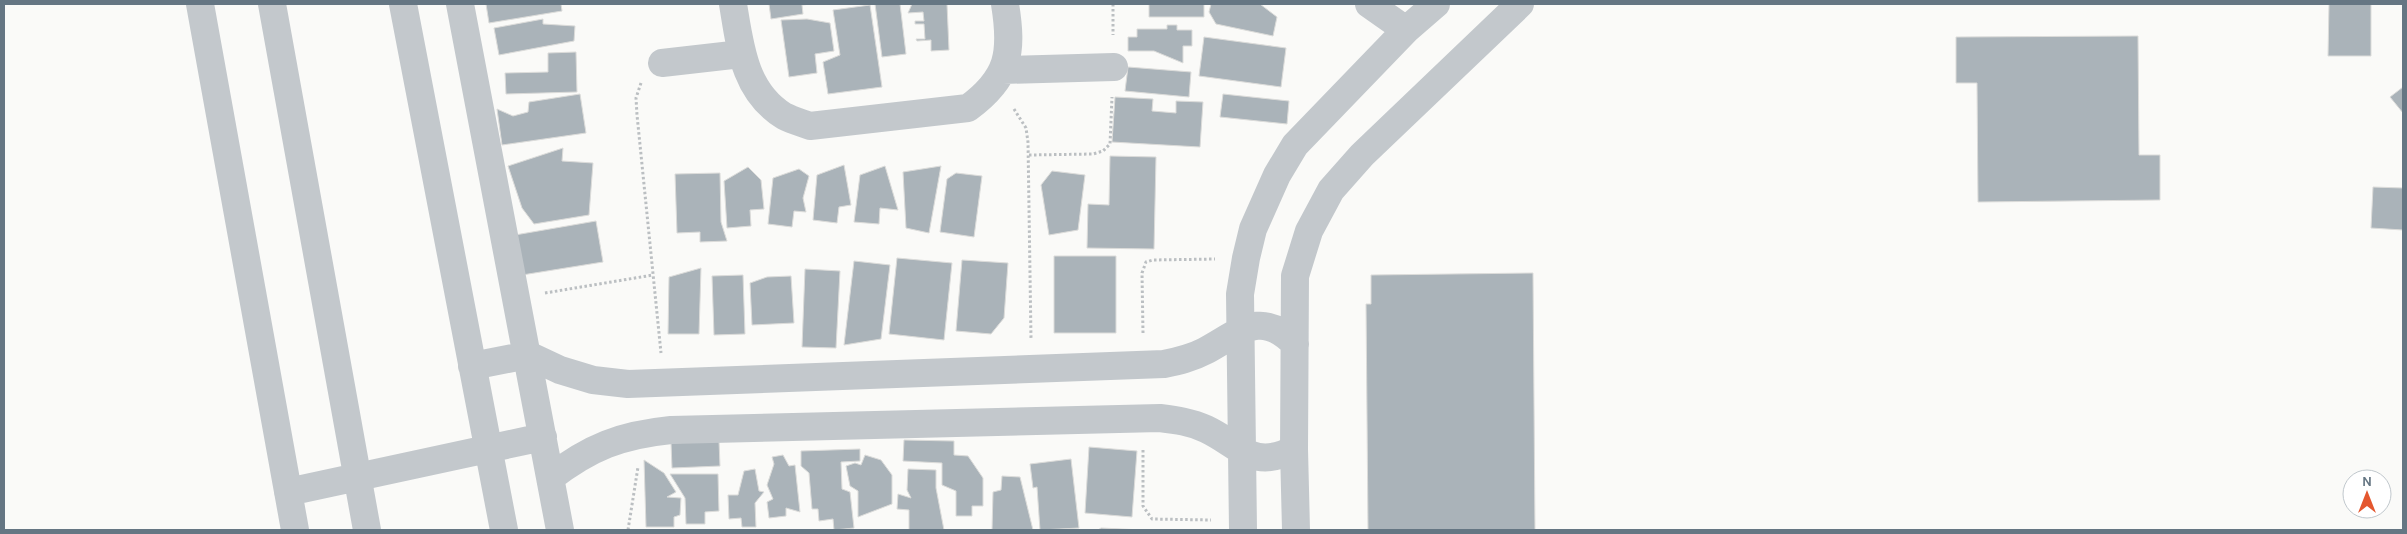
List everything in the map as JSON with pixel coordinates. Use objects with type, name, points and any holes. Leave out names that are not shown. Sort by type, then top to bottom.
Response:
[{"type":"street","points":[[200,4],[295,530]]},
{"type":"street","points":[[272,4],[367,530]]},
{"type":"street","points":[[403,4],[504,530]]},
{"type":"street","points":[[460,4],[560,530]]},
{"type":"street","points":[[733,4],[742,54],[750,78],[765,100],[785,116],[810,126],[968,108],[988,93],[1003,70],[1010,45],[1005,4]]},
{"type":"street","points":[[1369,4],[1406,30]]},
{"type":"street","points":[[1243,525],[1240,294],[1246,258],[1264,202],[1294,145],[1406,30],[1436,4]]},
{"type":"street","points":[[1296,530],[1294,344],[1296,276],[1308,231],[1331,190],[1362,155],[1520,4]]},
{"type":"street","points":[[662,63],[742,54]]},
{"type":"street","points":[[1003,70],[1114,67]]},
{"type":"street","points":[[472,366],[528,355],[560,370],[593,380],[628,384],[1144,366],[1184,359],[1204,352],[1240,329],[1262,325],[1286,335],[1294,344]]},
{"type":"street","points":[[550,478],[573,460],[598,446],[643,433],[671,430],[1143,419],[1183,421],[1218,435],[1254,457],[1267,459],[1281,456],[1294,449]]},
{"type":"street","points":[[288,492],[543,438]]},
{"type":"path","points":[[1029,155],[1093,154],[1103,151],[1110,144],[1114,67],[1113,4]]},
{"type":"path","points":[[662,63],[649,71],[640,84],[636,98],[664,382]]},
{"type":"path","points":[[988,93],[1001,98],[1020,116],[1026,128],[1029,155],[1032,369]]},
{"type":"path","points":[[1144,366],[1142,273],[1146,262],[1153,260],[1246,258]]},
{"type":"path","points":[[515,298],[653,275]]},
{"type":"path","points":[[1143,419],[1143,506],[1152,519],[1243,525]]},
{"type":"path","points":[[628,530],[643,433]]},
{"type":"building","points":[[486,4],[561,4],[562,11],[489,23]]},
{"type":"building","points":[[769,4],[811,4],[802,5],[803,14],[771,19]]},
{"type":"building","points":[[875,4],[900,4],[906,54],[882,57]]},
{"type":"building","points":[[912,4],[947,4],[949,50],[931,51],[931,40],[917,41],[916,39],[925,39],[924,24],[915,24],[915,21],[924,21],[923,12],[908,13]]},
{"type":"building","points":[[1149,4],[1204,4],[1204,17],[1149,17]]},
{"type":"building","points":[[1211,4],[1260,4],[1277,17],[1273,36],[1216,24],[1209,12]]},
{"type":"building","points":[[2329,4],[2371,4],[2371,56],[2328,56]]},
{"type":"building","points":[[870,5],[882,87],[828,94],[823,62],[840,55],[833,10]]},
{"type":"building","points":[[543,19],[543,24],[575,26],[574,41],[499,55],[494,28]]},
{"type":"building","points":[[807,19],[830,23],[834,51],[815,54],[817,73],[789,77],[781,20]]},
{"type":"building","points":[[1167,25],[1177,25],[1177,30],[1192,30],[1192,46],[1183,46],[1183,63],[1154,51],[1128,51],[1128,37],[1137,37],[1137,29],[1167,29]]},
{"type":"building","points":[[2138,36],[2139,155],[2160,155],[2160,200],[1978,202],[1977,83],[1956,83],[1956,37]]},
{"type":"building","points":[[1204,37],[1286,48],[1281,87],[1199,76]]},
{"type":"building","points":[[576,52],[577,92],[506,94],[505,73],[548,72],[548,53]]},
{"type":"building","points":[[1128,67],[1191,72],[1189,97],[1125,91]]},
{"type":"building","points":[[2403,87],[2403,113],[2390,97]]},
{"type":"building","points":[[580,94],[586,133],[502,145],[497,109],[513,116],[528,112],[529,102]]},
{"type":"building","points":[[1223,94],[1289,101],[1287,124],[1220,117]]},
{"type":"building","points":[[1115,97],[1153,99],[1152,111],[1176,113],[1176,101],[1203,102],[1200,147],[1112,142]]},
{"type":"building","points":[[563,148],[562,161],[593,163],[589,215],[534,224],[522,208],[508,166]]},
{"type":"building","points":[[1110,156],[1156,157],[1154,249],[1087,248],[1088,204],[1109,205]]},
{"type":"building","points":[[844,165],[851,205],[839,207],[837,223],[813,220],[817,175]]},
{"type":"building","points":[[885,166],[898,210],[880,208],[879,224],[854,222],[860,175]]},
{"type":"building","points":[[941,166],[929,233],[906,228],[903,172]]},
{"type":"building","points":[[748,167],[761,180],[764,209],[750,210],[751,226],[727,228],[724,181]]},
{"type":"building","points":[[799,169],[809,176],[803,198],[806,212],[794,211],[792,227],[768,224],[773,178]]},
{"type":"building","points":[[1052,171],[1085,175],[1078,230],[1049,235],[1041,185]]},
{"type":"building","points":[[720,173],[721,222],[727,241],[700,242],[700,232],[677,233],[675,174]]},
{"type":"building","points":[[956,173],[982,176],[974,237],[940,232],[947,179]]},
{"type":"building","points":[[2373,187],[2403,188],[2403,230],[2371,228]]},
{"type":"building","points":[[596,221],[603,262],[522,275],[515,235]]},
{"type":"building","points":[[1054,256],[1116,256],[1116,333],[1054,333]]},
{"type":"building","points":[[897,258],[952,263],[944,340],[889,334]]},
{"type":"building","points":[[962,260],[1008,263],[1004,318],[991,334],[956,331]]},
{"type":"building","points":[[854,261],[890,265],[881,339],[844,345]]},
{"type":"building","points":[[701,268],[699,334],[668,334],[669,277]]},
{"type":"building","points":[[805,269],[840,271],[836,348],[802,347]]},
{"type":"building","points":[[1533,273],[1535,530],[1368,530],[1366,304],[1371,304],[1371,275]]},
{"type":"building","points":[[743,275],[745,334],[714,335],[712,276]]},
{"type":"building","points":[[791,276],[794,323],[752,325],[750,283],[767,277]]},
{"type":"building","points":[[904,440],[954,441],[954,455],[968,456],[983,478],[983,506],[972,506],[972,516],[956,516],[956,491],[942,485],[942,463],[903,461]]},
{"type":"building","points":[[719,441],[720,466],[672,468],[671,443]]},
{"type":"building","points":[[1089,447],[1137,451],[1132,517],[1085,513]]},
{"type":"building","points":[[860,449],[860,461],[841,462],[842,489],[850,492],[854,528],[834,530],[833,519],[819,521],[818,509],[812,509],[809,473],[801,466],[801,451]]},
{"type":"building","points":[[783,455],[789,466],[795,465],[800,512],[786,508],[786,516],[769,518],[767,502],[773,499],[767,485],[774,464],[772,457]]},
{"type":"building","points":[[865,455],[881,460],[892,475],[892,504],[858,517],[858,491],[850,486],[846,466],[855,463],[861,465]]},
{"type":"building","points":[[1071,459],[1079,528],[1040,530],[1037,487],[1033,488],[1030,464]]},
{"type":"building","points":[[644,460],[664,473],[676,492],[667,497],[681,498],[680,515],[674,517],[674,527],[646,527]]},
{"type":"building","points":[[755,469],[759,491],[764,492],[755,503],[756,527],[742,527],[741,518],[729,519],[728,495],[738,495],[744,471]]},
{"type":"building","points":[[908,469],[936,470],[936,488],[944,530],[909,530],[909,510],[897,509],[898,494],[911,498],[907,490]]},
{"type":"building","points":[[670,474],[718,474],[719,511],[705,512],[705,524],[686,524],[685,498]]},
{"type":"building","points":[[1002,476],[1020,477],[1033,530],[992,530],[993,492],[1001,490]]},
{"type":"building","points":[[1101,528],[1142,530],[1098,530]]}]
